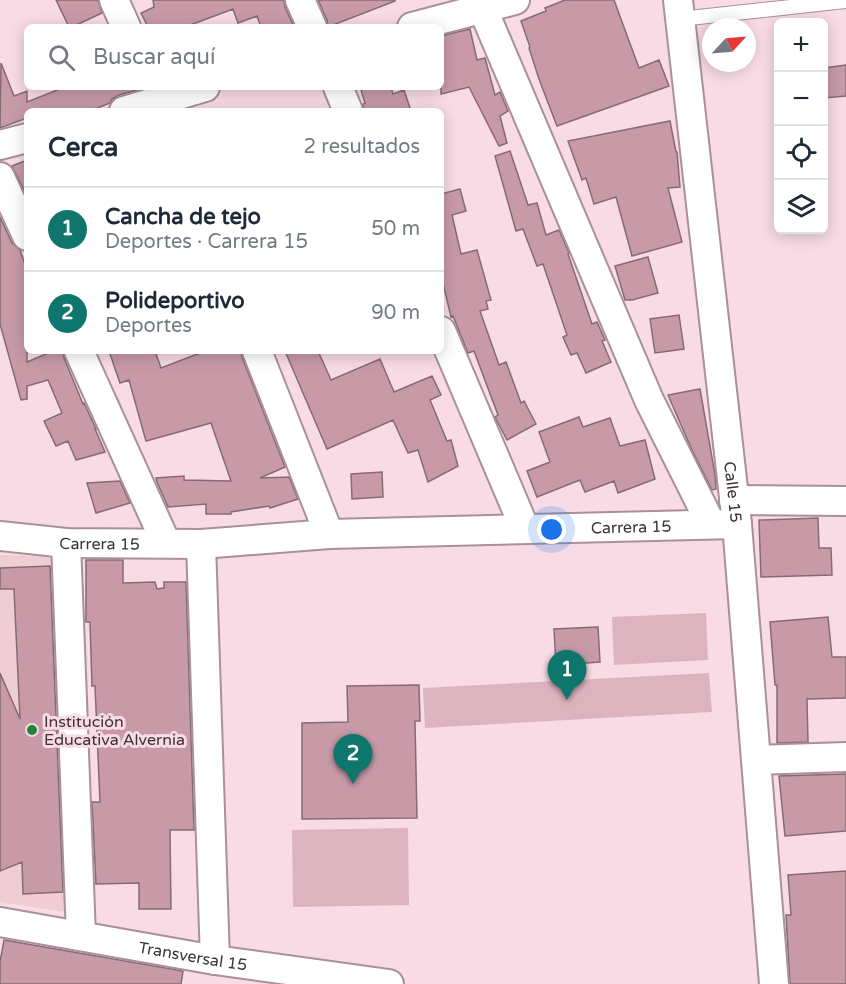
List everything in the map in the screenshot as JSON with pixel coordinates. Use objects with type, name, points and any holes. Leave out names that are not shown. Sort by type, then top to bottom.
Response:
[{"type":"street","points":[[114,0],[125,24]]},
{"type":"street","points":[[300,0],[311,24]]},
{"type":"street","points":[[421,24],[481,4],[515,0]]},
{"type":"street","points":[[481,4],[649,400],[727,516]]},
{"type":"street","name":"Calle 15","points":[[679,10],[727,516],[756,760],[774,984]]},
{"type":"street","points":[[134,108],[194,90]]},
{"type":"street","points":[[339,90],[347,108]]},
{"type":"street","points":[[0,145],[24,139]]},
{"type":"street","points":[[0,177],[24,229]]},
{"type":"street","points":[[444,338],[525,529]]},
{"type":"street","points":[[80,354],[166,543]]},
{"type":"street","points":[[258,354],[329,534]]},
{"type":"street","name":"Carrera 15","points":[[0,536],[66,543],[201,544],[329,534],[525,529],[727,516],[846,501]]},
{"type":"street","points":[[66,543],[81,936]]},
{"type":"street","points":[[201,544],[215,960]]},
{"type":"street","points":[[756,760],[846,757]]},
{"type":"street","name":"Transversal 15","points":[[0,922],[215,960],[389,984]]},
{"type":"lane","points":[[679,10],[846,1]]},
{"type":"shaded area","name":"Institución Educativa Alvernia","points":[[0,555],[57,557],[72,913],[0,902]]},
{"type":"shaded area","points":[[706,613],[708,660],[614,665],[612,617]]},
{"type":"shaded area","points":[[709,673],[712,712],[425,728],[423,688]]},
{"type":"shaded area","points":[[408,828],[409,905],[293,907],[292,830]]},
{"type":"building","points":[[56,0],[98,0],[102,13],[78,24],[68,24]]},
{"type":"building","points":[[153,0],[284,0],[293,24],[260,24],[257,16],[238,23],[233,9],[193,24],[146,24],[141,13],[154,7]]},
{"type":"building","points":[[318,0],[395,0],[336,24],[328,24]]},
{"type":"building","points":[[565,0],[614,0],[639,68],[659,60],[669,86],[557,126],[521,21]]},
{"type":"building","points":[[470,29],[477,60],[485,58],[495,95],[500,92],[508,111],[500,116],[507,143],[499,146],[469,87],[441,94],[441,90],[444,90],[444,35]]},
{"type":"building","points":[[1,63],[14,96],[27,91],[27,102],[57,90],[136,90],[119,95],[110,103],[98,108],[24,108],[24,119],[0,128]]},
{"type":"building","points":[[846,65],[846,96],[828,98],[828,67]]},
{"type":"building","points":[[361,90],[392,90],[393,94],[404,90],[410,108],[364,108],[365,103]]},
{"type":"building","points":[[670,121],[677,152],[680,187],[668,188],[682,242],[632,256],[616,197],[594,204],[586,178],[582,180],[568,141]]},
{"type":"building","points":[[510,151],[528,205],[537,203],[546,235],[559,230],[569,253],[592,324],[597,322],[605,340],[602,341],[611,362],[586,373],[577,353],[571,355],[563,337],[567,335],[543,264],[537,266],[523,229],[516,231],[495,156]]},
{"type":"building","points":[[24,161],[24,190],[12,166]]},
{"type":"building","points":[[460,189],[466,211],[452,215],[461,254],[477,250],[491,300],[486,301],[488,309],[480,311],[499,365],[506,362],[521,403],[524,401],[536,424],[507,440],[495,417],[498,415],[474,351],[468,353],[453,316],[451,317],[444,288],[444,193]]},
{"type":"building","points":[[0,217],[12,243],[20,250],[24,261],[24,354],[27,354],[27,362],[46,354],[63,354],[105,452],[76,460],[68,441],[56,446],[44,421],[62,413],[48,380],[27,386],[27,399],[21,400],[0,324]]},
{"type":"building","points":[[648,257],[658,293],[625,300],[615,266]]},
{"type":"building","points":[[679,315],[684,349],[655,353],[650,319]]},
{"type":"building","points":[[110,354],[156,354],[161,368],[197,354],[242,354],[285,467],[260,478],[289,477],[298,499],[270,508],[269,506],[231,512],[231,514],[206,514],[206,504],[168,507],[156,478],[184,476],[184,480],[231,481],[211,423],[146,441],[129,380],[120,383]]},
{"type":"building","points":[[286,354],[319,354],[331,380],[380,359],[394,392],[432,376],[441,395],[430,400],[447,441],[451,440],[458,466],[428,482],[418,450],[408,453],[393,420],[327,449]]},
{"type":"building","points":[[700,389],[715,475],[716,489],[712,490],[668,395]]},
{"type":"building","points":[[579,417],[583,427],[610,418],[620,446],[645,440],[655,479],[618,493],[614,481],[585,492],[580,480],[537,497],[527,471],[550,462],[539,432]]},
{"type":"building","points":[[382,472],[383,497],[352,499],[351,474]]},
{"type":"building","points":[[120,481],[130,503],[96,513],[87,483]]},
{"type":"building","points":[[818,518],[819,548],[831,548],[832,575],[761,577],[759,520]]},
{"type":"building","points":[[86,560],[123,560],[123,583],[155,582],[157,589],[164,588],[164,582],[186,582],[194,830],[170,830],[171,909],[139,909],[139,883],[96,884],[92,802],[100,802],[95,686],[92,686],[90,622],[86,622]]},
{"type":"building","name":"Institución Educativa Alvernia","points":[[50,566],[63,892],[23,894],[22,862],[0,871],[0,673],[20,719],[14,589],[0,589],[0,568]]},
{"type":"building","points":[[828,617],[832,657],[846,657],[846,698],[807,699],[808,742],[777,743],[777,685],[775,685],[770,622]]},
{"type":"building","points":[[598,627],[600,662],[556,665],[554,629]]},
{"type":"building","points":[[419,685],[420,721],[415,721],[417,818],[302,819],[302,723],[348,722],[347,686]]},
{"type":"building","points":[[846,774],[846,831],[785,836],[779,776]]},
{"type":"building","points":[[846,871],[846,984],[790,984],[786,915],[791,915],[788,875]]},
{"type":"building","points":[[4,940],[183,971],[181,984],[0,984],[0,962]]},
{"type":"place","name":"Cancha de tejo","points":[[567,700]]},
{"type":"place","name":"Institución Educativa Alvernia","points":[[32,730]]},
{"type":"place","name":"Polideportivo","points":[[353,784]]}]
